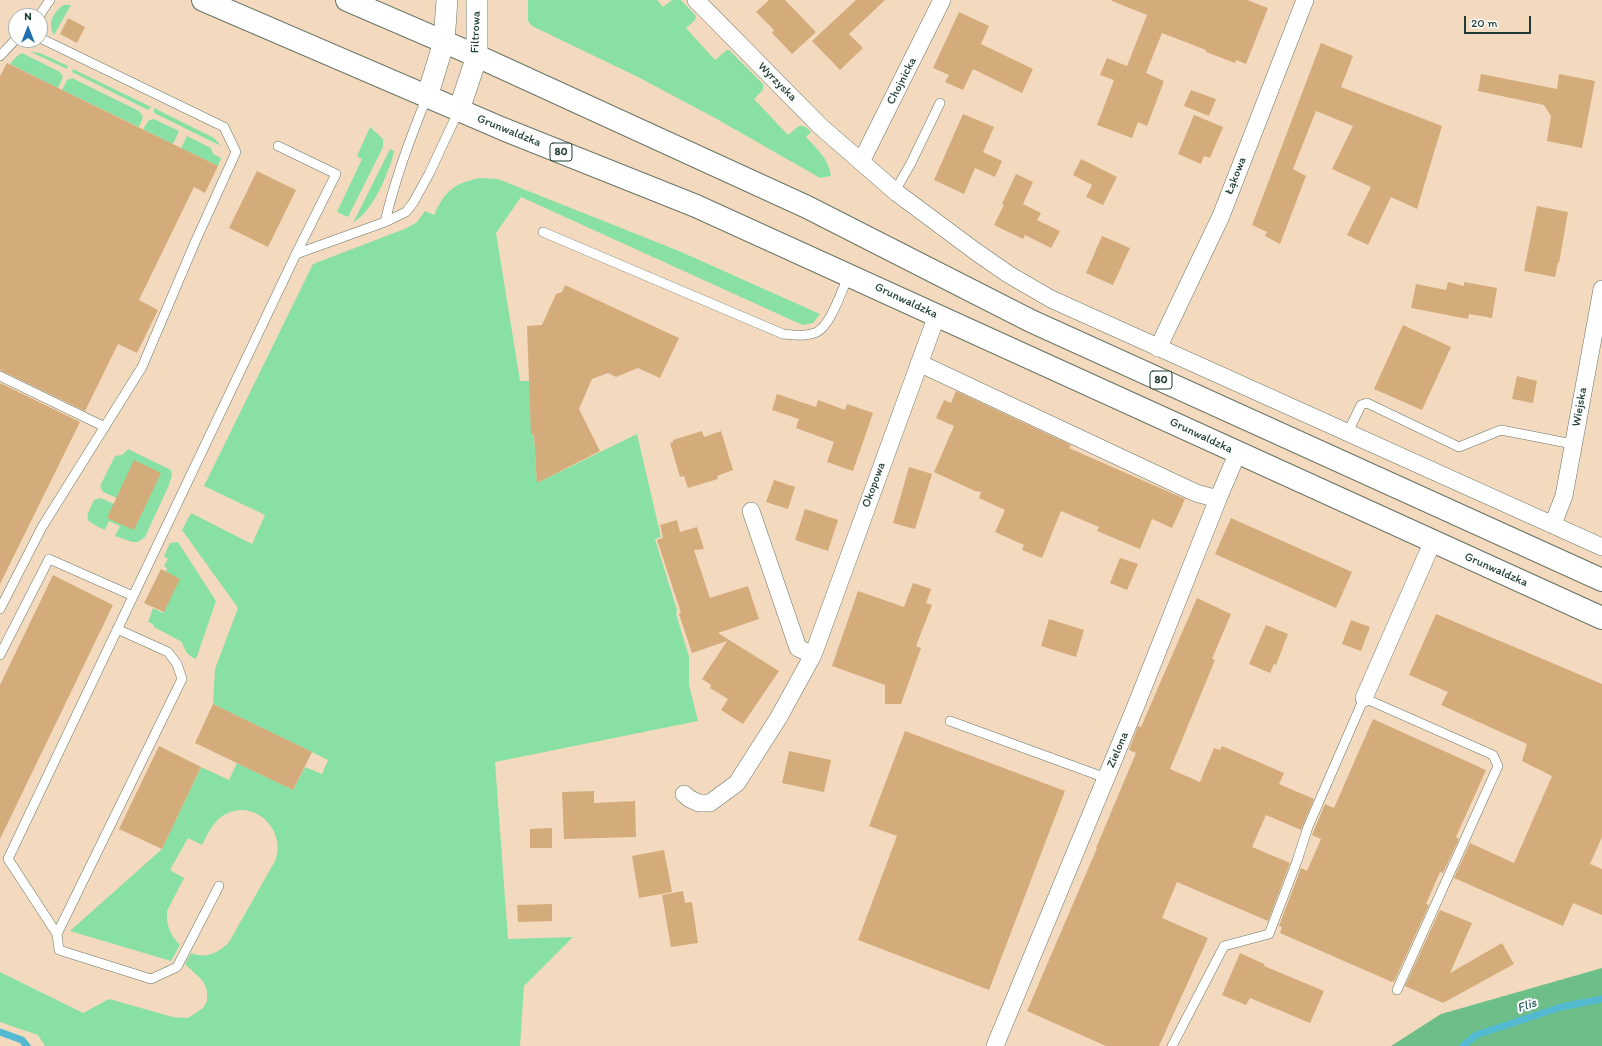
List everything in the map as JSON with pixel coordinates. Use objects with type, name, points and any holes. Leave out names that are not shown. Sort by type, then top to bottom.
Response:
[{"type":"main road","name":"Grunwaldzka","points":[[203,0],[458,110],[696,206],[1602,618]]},
{"type":"main road","name":"80","points":[[347,0],[477,56],[807,207],[1032,321],[1602,580]]},
{"type":"street","points":[[428,97],[444,42],[447,0]]},
{"type":"street","name":"Filtrowa","points":[[458,110],[477,56],[478,0]]},
{"type":"street","name":"Wyrzyska","points":[[696,0],[820,126],[895,191],[1008,274],[1051,298],[1158,348],[1602,547]]},
{"type":"street","name":"Chojnicka","points":[[861,162],[942,0]]},
{"type":"street","name":"Łąkowa","points":[[1158,348],[1221,216],[1305,0]]},
{"type":"street","name":"Wiejska","points":[[1553,524],[1564,496],[1602,289]]},
{"type":"street","name":"Okopowa","points":[[684,794],[690,799],[699,803],[710,803],[737,783],[779,717],[813,655],[918,362],[937,315]]},
{"type":"street","points":[[918,362],[1196,493],[1218,499]]},
{"type":"street","name":"Zielona","points":[[995,1046],[1136,708],[1238,452]]},
{"type":"street","points":[[752,511],[798,648],[813,655]]},
{"type":"street","points":[[1364,698],[1433,541]]},
{"type":"lane","points":[[0,609],[42,526],[142,367],[196,240],[236,152],[224,128],[48,42]]},
{"type":"lane","points":[[0,56],[8,48]]},
{"type":"lane","points":[[385,222],[392,190],[404,154],[428,97]]},
{"type":"lane","points":[[895,191],[911,163],[940,103]]},
{"type":"lane","points":[[296,254],[385,222],[406,212],[413,203],[437,156],[458,110]]},
{"type":"lane","points":[[219,886],[177,967],[151,979],[59,950],[57,934],[8,859],[296,254],[336,174],[278,146]]},
{"type":"lane","points":[[543,232],[783,334],[798,336],[810,334],[818,331],[826,325],[849,275]]},
{"type":"lane","points":[[0,376],[105,427]]},
{"type":"lane","points":[[1348,432],[1361,405],[1367,403],[1459,446],[1501,430],[1573,444]]},
{"type":"lane","points":[[0,655],[49,559],[133,596]]},
{"type":"lane","points":[[57,934],[182,679],[177,664],[168,652],[117,629]]},
{"type":"lane","points":[[1172,1046],[1224,946],[1269,934],[1297,861],[1308,827],[1364,698],[1494,755],[1498,766],[1397,990]]},
{"type":"lane","points":[[950,721],[1106,778]]},
{"type":"green space","points":[[528,0],[657,0],[663,7],[672,0],[681,0],[696,16],[695,20],[686,28],[715,60],[729,50],[763,84],[763,90],[754,99],[788,135],[799,126],[804,126],[811,132],[806,137],[825,159],[831,176],[820,178],[715,118],[638,77],[532,26],[528,21]]},
{"type":"green space","points":[[64,5],[71,5],[54,35],[51,26],[52,18],[54,14]]},
{"type":"green space","points":[[31,52],[40,53],[68,66],[67,69]]},
{"type":"green space","points":[[22,53],[60,72],[63,77],[58,88],[10,64]]},
{"type":"green space","points":[[73,69],[151,107],[148,110],[72,72]]},
{"type":"green space","points":[[72,78],[139,111],[143,117],[139,127],[62,90],[67,80]]},
{"type":"green space","points":[[154,108],[214,138],[221,146],[154,113]]},
{"type":"green space","points":[[154,119],[179,131],[173,144],[143,129],[149,120]]},
{"type":"green space","points":[[370,127],[383,139],[383,147],[348,217],[337,212],[362,159],[357,156]]},
{"type":"green space","points":[[187,136],[211,148],[213,154],[221,158],[218,166],[181,148]]},
{"type":"green space","points":[[390,149],[394,151],[393,156],[383,184],[367,210],[353,223]]},
{"type":"green space","points":[[480,178],[498,179],[679,251],[820,314],[813,323],[803,325],[521,197],[496,233],[520,381],[530,381],[531,435],[534,434],[537,483],[637,434],[661,537],[655,539],[677,610],[676,614],[689,657],[689,685],[698,721],[495,762],[508,939],[573,937],[524,986],[520,1046],[45,1046],[38,1035],[0,1022],[0,972],[83,1013],[109,999],[173,1017],[188,1018],[203,1008],[207,1001],[207,991],[203,981],[185,964],[191,953],[196,955],[212,954],[229,942],[275,861],[278,849],[272,827],[255,813],[244,810],[232,811],[221,817],[212,826],[202,845],[188,838],[170,870],[184,878],[167,911],[169,930],[180,945],[171,961],[70,931],[162,849],[201,767],[229,780],[237,763],[293,790],[305,767],[322,774],[328,760],[213,704],[215,669],[238,608],[182,530],[191,513],[252,544],[265,515],[204,486],[313,264],[407,228],[417,222],[425,211],[434,215],[442,199],[452,189],[464,182]]},
{"type":"green space","points":[[128,449],[171,470],[172,475],[169,485],[145,537],[138,542],[132,542],[115,536],[120,526],[109,521],[105,530],[93,524],[88,519],[94,500],[101,498],[114,504],[117,498],[103,492],[100,486],[115,456],[122,455]]},
{"type":"green space","points":[[178,542],[216,601],[196,659],[187,652],[182,642],[154,627],[153,624],[148,622],[153,608],[163,613],[179,579],[166,572],[167,568],[164,566],[168,559],[164,556],[170,543]]},
{"type":"green space","points":[[1602,968],[1602,1046],[1391,1046],[1441,1014]]},
{"type":"building","points":[[769,0],[785,0],[816,32],[792,54],[772,33],[774,30],[756,12]]},
{"type":"building","points":[[856,0],[885,0],[849,34],[863,48],[840,70],[812,41]]},
{"type":"building","points":[[1112,0],[1247,0],[1268,8],[1246,64],[1236,60],[1235,63],[1162,33],[1146,73],[1164,81],[1147,126],[1138,122],[1132,138],[1097,125],[1114,80],[1100,75],[1107,58],[1127,66],[1147,15]]},
{"type":"building","points":[[959,12],[989,26],[981,44],[1033,69],[1022,93],[973,69],[963,90],[945,82],[949,75],[933,68]]},
{"type":"building","points":[[68,18],[85,27],[77,43],[60,34]]},
{"type":"building","points":[[1321,43],[1353,56],[1341,87],[1442,126],[1417,209],[1391,197],[1368,245],[1347,235],[1371,187],[1332,169],[1353,126],[1316,111],[1293,169],[1306,176],[1280,244],[1265,236],[1267,232],[1252,225]]},
{"type":"building","points":[[7,63],[218,166],[205,193],[194,187],[139,300],[158,310],[137,353],[118,344],[85,411],[0,370],[0,76]]},
{"type":"building","points":[[1481,74],[1557,89],[1559,74],[1595,81],[1582,148],[1547,141],[1551,116],[1544,105],[1478,91]]},
{"type":"building","points":[[1191,90],[1216,99],[1209,116],[1184,106]]},
{"type":"building","points":[[963,114],[994,127],[983,152],[1002,161],[995,177],[975,168],[964,194],[934,180]]},
{"type":"building","points":[[1194,115],[1223,127],[1210,158],[1204,156],[1201,164],[1178,154]]},
{"type":"building","points":[[1081,159],[1117,177],[1103,205],[1086,197],[1092,185],[1073,175]]},
{"type":"building","points":[[257,171],[296,190],[268,247],[229,228]]},
{"type":"building","points":[[1016,174],[1033,182],[1023,204],[1041,213],[1037,220],[1060,231],[1051,248],[1025,235],[1023,239],[994,225],[1004,205],[1002,204]]},
{"type":"building","points":[[1537,206],[1568,212],[1555,277],[1524,271]]},
{"type":"building","points":[[1102,236],[1130,248],[1113,285],[1086,273]]},
{"type":"building","points":[[1448,282],[1464,286],[1464,282],[1497,288],[1492,318],[1469,314],[1468,319],[1411,308],[1416,284],[1446,290]]},
{"type":"building","points":[[565,285],[679,338],[660,378],[638,368],[616,377],[608,373],[592,379],[579,409],[600,451],[537,483],[534,434],[531,435],[527,326],[542,325],[556,294],[562,292]]},
{"type":"building","points":[[1403,325],[1451,347],[1422,410],[1374,389]]},
{"type":"building","points":[[1517,376],[1537,381],[1533,403],[1512,399]]},
{"type":"building","points":[[0,383],[80,422],[0,584]]},
{"type":"building","points":[[956,391],[1071,445],[1069,448],[1185,499],[1172,528],[1152,519],[1140,549],[1097,531],[1099,527],[1061,511],[1042,558],[1022,550],[1024,545],[995,532],[1005,510],[979,498],[981,492],[975,491],[934,472],[954,426],[936,418],[944,400],[951,403]]},
{"type":"building","points":[[777,394],[816,407],[818,400],[845,410],[847,404],[873,413],[853,471],[827,462],[834,442],[796,428],[799,419],[772,410]]},
{"type":"building","points":[[702,431],[704,437],[721,431],[733,470],[717,476],[718,479],[688,488],[684,476],[680,477],[670,443],[673,442],[673,440]]},
{"type":"building","points":[[134,460],[161,473],[134,530],[107,518]]},
{"type":"building","points":[[909,467],[932,474],[915,529],[893,523]]},
{"type":"building","points":[[774,480],[795,487],[788,509],[766,502]]},
{"type":"building","points":[[805,509],[838,520],[828,551],[795,540]]},
{"type":"building","points":[[1231,518],[1352,572],[1336,608],[1215,554]]},
{"type":"building","points":[[677,520],[680,532],[697,527],[704,549],[694,550],[710,598],[748,586],[759,619],[718,633],[779,671],[743,724],[721,710],[728,699],[710,688],[711,685],[702,679],[727,641],[692,653],[679,614],[681,613],[657,540],[663,538],[660,525]]},
{"type":"building","points":[[1120,558],[1138,564],[1127,590],[1110,583]]},
{"type":"building","points":[[161,569],[180,579],[164,612],[144,603]]},
{"type":"building","points":[[53,575],[113,605],[0,839],[0,685]]},
{"type":"building","points":[[913,583],[931,589],[926,603],[932,605],[916,646],[921,648],[901,704],[885,704],[885,685],[832,666],[858,591],[904,607]]},
{"type":"building","points":[[1197,598],[1231,614],[1212,659],[1215,660],[1170,769],[1200,782],[1214,748],[1220,750],[1222,746],[1284,773],[1279,784],[1314,799],[1301,830],[1266,815],[1252,847],[1290,863],[1268,921],[1177,882],[1162,918],[1208,938],[1159,1046],[1106,1046],[1027,1011],[1136,753],[1129,750],[1138,726],[1141,727]]},
{"type":"building","points":[[1436,614],[1602,684],[1602,837],[1590,864],[1602,869],[1602,915],[1573,903],[1563,926],[1454,878],[1470,843],[1514,863],[1552,776],[1522,761],[1527,744],[1441,705],[1448,692],[1409,675]]},
{"type":"building","points":[[1049,619],[1084,630],[1076,657],[1041,646]]},
{"type":"building","points":[[1351,620],[1370,627],[1361,651],[1342,644]]},
{"type":"building","points":[[1266,625],[1288,634],[1276,665],[1274,664],[1270,673],[1249,664]]},
{"type":"building","points":[[213,704],[312,752],[293,790],[195,743]]},
{"type":"building","points":[[1373,719],[1486,770],[1456,837],[1459,839],[1443,873],[1440,872],[1426,904],[1429,905],[1394,982],[1280,933],[1282,927],[1279,926],[1301,868],[1307,871],[1321,839],[1312,835],[1325,804],[1334,808]]},
{"type":"building","points":[[905,731],[1065,791],[989,990],[858,940],[897,836],[869,826]]},
{"type":"building","points":[[159,746],[201,767],[162,849],[119,829]]},
{"type":"building","points":[[789,751],[831,760],[824,792],[782,783]]},
{"type":"building","points":[[594,791],[594,803],[635,801],[636,837],[564,839],[562,792]]},
{"type":"building","points":[[552,828],[552,848],[530,848],[530,829]]},
{"type":"building","points":[[664,850],[672,892],[639,898],[632,856]]},
{"type":"building","points":[[683,891],[685,903],[692,902],[698,943],[671,947],[662,895]]},
{"type":"building","points":[[552,904],[552,921],[518,922],[517,905]]},
{"type":"building","points":[[1440,910],[1472,923],[1450,973],[1502,943],[1514,964],[1443,1003],[1405,986]]},
{"type":"building","points":[[1240,953],[1264,964],[1264,966],[1324,991],[1310,1023],[1250,998],[1246,1005],[1222,995]]},
{"type":"waterway","name":"Flis","points":[[1463,1046],[1476,1035],[1561,1007],[1602,999]]},
{"type":"waterway","name":"Flis","points":[[0,1032],[22,1040],[27,1046]]}]
